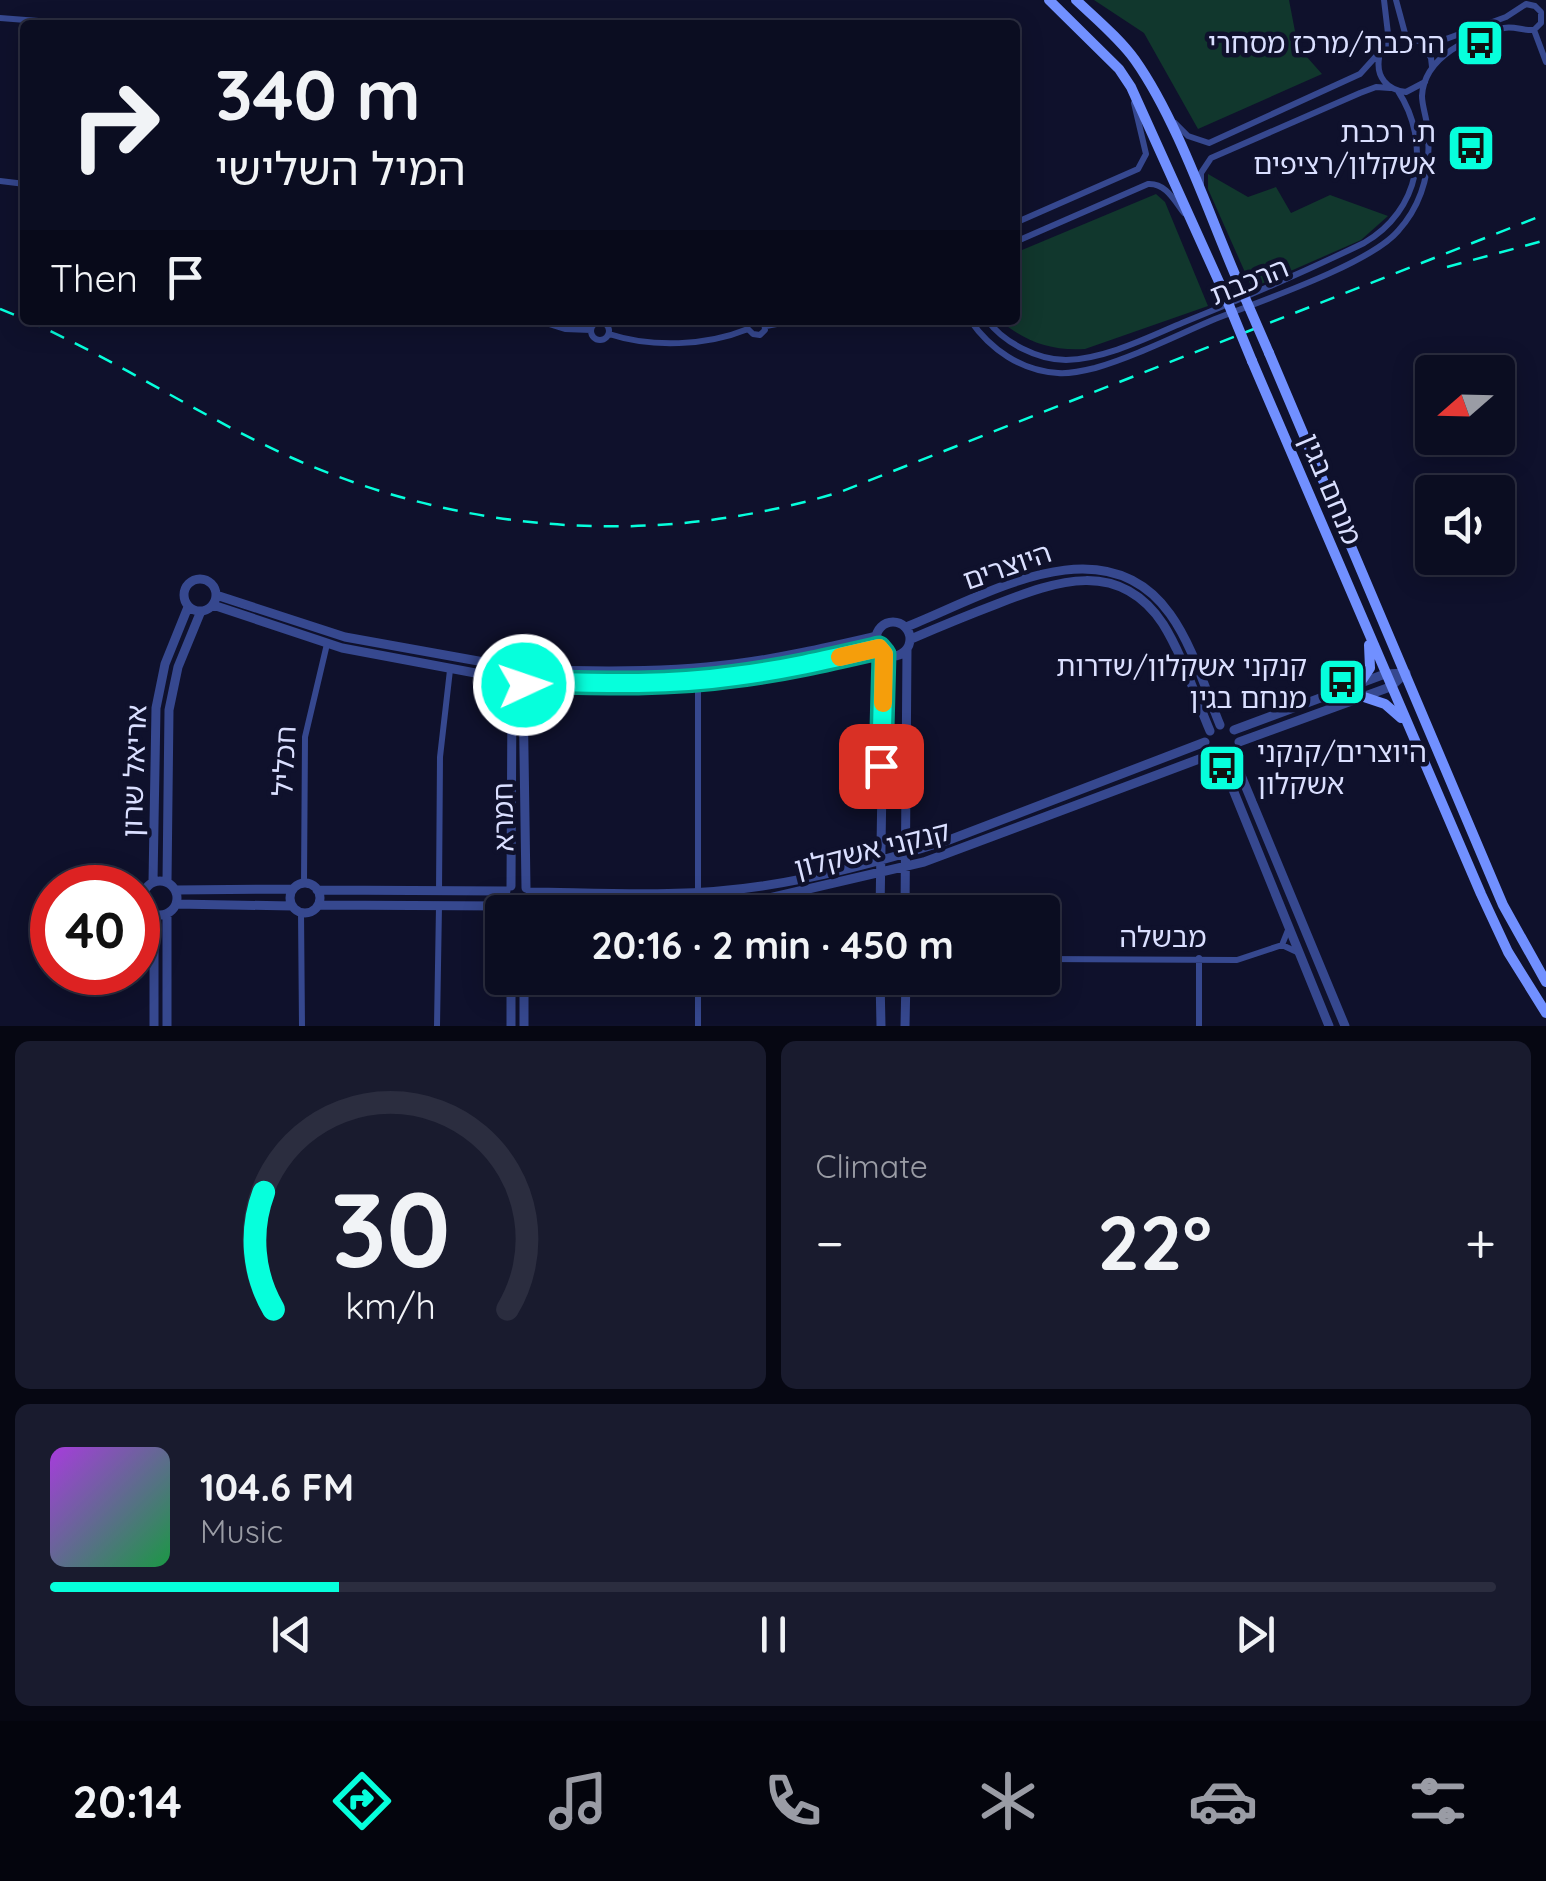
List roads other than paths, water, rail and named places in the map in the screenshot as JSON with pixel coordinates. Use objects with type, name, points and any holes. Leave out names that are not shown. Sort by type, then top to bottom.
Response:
[{"type":"main road","name":"מנחם בגין","points":[[1050,0],[1119,69],[1131,87],[1224,293],[1405,722],[1501,937],[1546,1014]]},
{"type":"main road","name":"מנחם בגין","points":[[1076,0],[1135,59],[1163,108],[1503,905],[1546,982]]},
{"type":"main road","points":[[1360,683],[1370,668],[1366,630]]},
{"type":"main road","points":[[1364,697],[1385,704],[1405,722]]},
{"type":"street","points":[[1384,0],[1389,42]]},
{"type":"street","points":[[1396,0],[1406,37]]},
{"type":"street","points":[[1422,44],[1447,39],[1526,4],[1539,8],[1542,20],[1534,30]]},
{"type":"street","points":[[1517,11],[1515,18],[1521,28]]},
{"type":"street","points":[[0,18],[26,20]]},
{"type":"street","points":[[1432,67],[1452,49],[1504,28],[1534,30]]},
{"type":"street","points":[[1534,30],[1546,62]]},
{"type":"street","points":[[1163,108],[1188,136],[1208,142],[1360,74],[1389,42],[1406,37],[1422,44],[1432,58],[1427,80],[1414,90],[1376,87],[1211,158],[1201,173],[1200,184],[1212,220]]},
{"type":"street","points":[[1379,57],[1380,74],[1394,89]]},
{"type":"street","name":"הרכבת","points":[[974,325],[992,347],[1009,358],[1056,373],[1076,372],[1130,354],[1376,250],[1398,233],[1425,184],[1428,136],[1422,96],[1427,80]]},
{"type":"street","points":[[1020,221],[1138,170],[1146,154],[1131,87]]},
{"type":"street","name":"הרכבת","points":[[992,325],[1005,338],[1027,350],[1064,360],[1086,358],[1159,333],[1364,243],[1389,225],[1402,208],[1416,171],[1416,126],[1394,89]]},
{"type":"street","points":[[1020,240],[1148,184],[1165,188],[1192,224]]},
{"type":"street","points":[[552,325],[591,330]]},
{"type":"street","points":[[591,330],[594,325]]},
{"type":"street","points":[[591,330],[596,339],[604,339],[609,334],[606,325]]},
{"type":"street","points":[[609,334],[635,340],[681,342],[724,337],[747,325]]},
{"type":"street","name":"היוצרים","points":[[906,627],[1039,574],[1081,567],[1102,570],[1143,587],[1171,615],[1220,725]]},
{"type":"street","name":"היוצרים","points":[[909,644],[1042,586],[1080,579],[1100,581],[1136,597],[1161,622],[1210,730]]},
{"type":"street","points":[[215,600],[200,612],[188,607],[184,590],[191,580],[208,580],[215,600],[326,644],[521,685],[698,680],[881,651],[898,656],[909,644]]},
{"type":"street","points":[[215,600],[345,636],[506,666],[516,662],[527,669],[626,670],[731,664],[877,636],[886,623],[898,622],[906,627],[909,644],[905,893]]},
{"type":"street","name":"אריאל שרון","points":[[153,865],[156,708],[166,664],[188,607]]},
{"type":"street","name":"אריאל שרון","points":[[167,882],[169,710],[178,667],[200,612]]},
{"type":"street","points":[[877,636],[881,651],[880,895]]},
{"type":"street","name":"חכליל","points":[[304,883],[305,737],[326,644]]},
{"type":"street","points":[[502,678],[506,666]]},
{"type":"street","points":[[521,685],[527,669]]},
{"type":"street","points":[[439,893],[440,757],[450,670]]},
{"type":"street","points":[[1233,756],[1221,760],[1210,755],[1205,742],[1210,730],[1220,725],[1234,730],[1385,674],[1406,673]]},
{"type":"street","points":[[1239,742],[1390,687],[1406,673]]},
{"type":"street","points":[[698,680],[698,893]]},
{"type":"street","name":"חמרא","points":[[509,895],[521,685]]},
{"type":"street","name":"חמרא","points":[[521,685],[528,895]]},
{"type":"street","points":[[1234,730],[1239,742],[1233,756],[1345,1026]]},
{"type":"street","name":"קנקני אשקלון","points":[[509,889],[698,893],[764,886],[923,848],[1205,742]]},
{"type":"street","name":"קנקני אשקלון","points":[[782,895],[924,862],[1210,755]]},
{"type":"street","points":[[1221,760],[1329,1026]]},
{"type":"street","points":[[906,827],[923,848]]},
{"type":"street","points":[[856,865],[879,842]]},
{"type":"street","points":[[905,893],[924,862]]},
{"type":"street","points":[[858,877],[878,895]]},
{"type":"street","points":[[160,882],[167,882],[176,890],[293,889],[304,883],[317,890],[439,893],[509,889]]},
{"type":"street","points":[[293,889],[302,1026]]},
{"type":"street","points":[[167,1026],[167,914],[176,904],[176,890]]},
{"type":"street","points":[[317,890],[318,905]]},
{"type":"street","points":[[176,904],[311,912],[318,905],[485,909]]},
{"type":"street","points":[[438,1026],[439,906]]},
{"type":"street","points":[[160,914],[167,914]]},
{"type":"street","points":[[1288,930],[1282,945],[1298,952]]},
{"type":"street","name":"מבשלה","points":[[1060,959],[1244,958],[1282,945]]},
{"type":"street","points":[[1199,958],[1199,1026]]},
{"type":"street","points":[[154,995],[154,1026]]},
{"type":"street","points":[[512,995],[512,1026]]},
{"type":"street","points":[[524,995],[524,1026]]},
{"type":"street","points":[[698,995],[698,1026]]},
{"type":"street","points":[[880,995],[881,1026]]},
{"type":"street","points":[[905,1026],[906,995]]},
{"type":"railway","points":[[36,325],[257,441],[356,483],[424,503],[562,525],[632,526],[701,521],[771,510],[840,492],[1546,214]]},
{"type":"railway","points":[[1447,267],[1546,240]]},
{"type":"railway","points":[[0,309],[20,317]]},
{"type":"place","name":"הרכבת/מרכז מסחרי","points":[[1480,43]]},
{"type":"place","name":"ת. רכבת אשקלון/רציפים","points":[[1471,148]]},
{"type":"place","name":"קנקני אשקלון/שדרות מנחם בגין","points":[[1342,682]]},
{"type":"place","name":"היוצרים/קנקני אשקלון","points":[[1222,768]]}]
